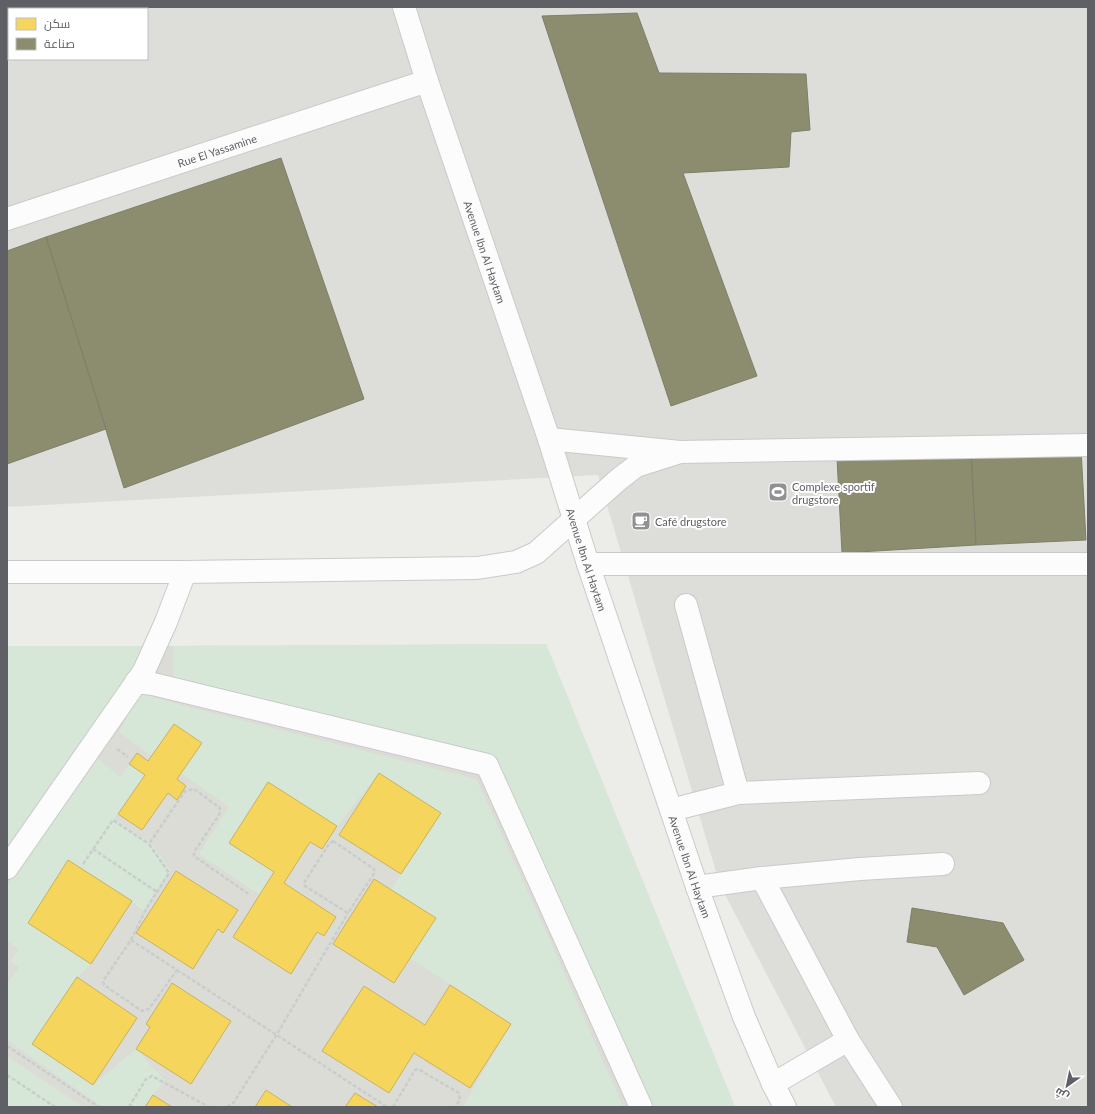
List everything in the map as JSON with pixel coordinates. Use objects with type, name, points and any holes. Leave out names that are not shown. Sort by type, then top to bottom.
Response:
[{"type":"street","name":"Avenue Ibn Al Haytam","points":[[404,7],[427,81],[549,439],[588,564],[697,887],[744,1017],[773,1084],[785,1107]]},
{"type":"street","name":"Rue El Yassamine","points":[[7,219],[427,81]]},
{"type":"street","points":[[549,439],[680,452],[1088,445]]},
{"type":"street","points":[[7,572],[185,572],[477,568],[516,562],[536,553],[618,480],[636,466],[680,452]]},
{"type":"street","points":[[588,564],[1088,564]]},
{"type":"street","points":[[7,868],[136,682],[151,655],[185,572]]},
{"type":"street","points":[[686,605],[738,793]]},
{"type":"street","points":[[136,682],[153,684],[487,765],[641,1107]]},
{"type":"street","points":[[671,810],[738,793],[979,783]]},
{"type":"street","points":[[697,887],[762,878],[860,869],[943,864]]},
{"type":"street","points":[[762,878],[848,1040],[891,1107]]},
{"type":"street","points":[[773,1084],[848,1040]]},
{"type":"path","points":[[150,844],[185,791],[194,789],[220,808],[219,815],[194,852],[194,856],[250,895]]},
{"type":"path","points":[[83,864],[113,820],[150,844],[169,871],[169,874],[157,892],[131,940],[103,981],[104,985],[142,1011],[149,1009],[177,970]]},
{"type":"path","points":[[227,1107],[234,1102],[277,1034],[348,913],[375,872],[374,869],[333,841],[329,844],[304,883],[307,888],[348,913]]},
{"type":"path","points":[[93,850],[157,892]]},
{"type":"path","points":[[131,940],[387,1107]]},
{"type":"path","points":[[7,1046],[99,1107]]},
{"type":"path","points":[[393,1107],[415,1070],[418,1069],[459,1093],[460,1100],[455,1107]]},
{"type":"path","points":[[7,1075],[55,1107]]},
{"type":"path","points":[[129,1107],[146,1079],[152,1076],[209,1107]]},
{"type":"shaded area","points":[[7,7],[1088,7],[1088,1107],[836,1107],[720,885],[598,475],[7,507]]},
{"type":"shaded area","points":[[546,644],[735,1107],[7,1107],[7,647]]},
{"type":"green space","points":[[546,644],[735,1107],[650,1107],[495,762],[173,684],[173,646]]},
{"type":"green space","points":[[7,646],[150,646],[7,853]]},
{"type":"green space","points":[[139,693],[184,706],[476,779],[547,934],[623,1107],[466,1107],[464,1105],[511,1024],[410,958],[391,890],[441,813],[379,773],[337,826],[268,783],[229,843],[274,872],[260,895],[199,854],[229,807],[181,773],[202,743],[152,756],[119,732]]},
{"type":"green space","points":[[97,758],[120,777],[129,764],[145,775],[114,819],[152,844],[170,870],[143,911],[132,901],[68,860],[28,923],[91,964],[77,977],[32,1044],[93,1085],[136,1049],[164,1080],[145,1107],[102,1107],[7,1040],[7,985],[19,967],[10,961],[19,949],[7,941],[7,886]]},
{"type":"green space","points":[[7,1056],[83,1107],[7,1107]]},
{"type":"building: سكن","points":[[174,724],[202,743],[177,779],[186,786],[177,800],[168,793],[142,830],[118,814],[145,775],[129,764],[137,753],[148,761]]},
{"type":"building: سكن","points":[[379,773],[441,813],[401,874],[339,835]]},
{"type":"building: سكن","points":[[268,782],[337,826],[322,849],[310,842],[284,883],[336,917],[324,936],[317,932],[291,974],[233,937],[274,872],[229,843]]},
{"type":"building: سكن","points":[[68,860],[132,901],[91,964],[28,923]]},
{"type":"building: سكن","points":[[176,871],[238,910],[223,933],[218,929],[193,969],[136,933]]},
{"type":"building: سكن","points":[[374,879],[436,918],[394,983],[333,944]]},
{"type":"building: سكن","points":[[77,977],[137,1018],[93,1085],[32,1044]]},
{"type":"building: سكن","points":[[172,983],[231,1021],[191,1084],[136,1049],[150,1027],[146,1024]]},
{"type":"building: سكن","points":[[450,985],[511,1024],[470,1088],[414,1053],[389,1093],[322,1051],[364,986],[425,1025]]},
{"type":"building: سكن","points":[[266,1090],[292,1107],[255,1107]]},
{"type":"building: سكن","points":[[355,1093],[378,1107],[345,1107]]},
{"type":"building: سكن","points":[[153,1095],[172,1107],[145,1107]]},
{"type":"building: صناعة","points":[[637,13],[659,73],[806,74],[810,130],[791,132],[789,167],[683,173],[757,376],[671,406],[542,16]]},
{"type":"building: صناعة","points":[[281,158],[364,399],[124,488],[46,237]]},
{"type":"building: صناعة","points":[[46,237],[106,429],[7,464],[7,251]]},
{"type":"building: صناعة","points":[[1081,449],[1086,540],[976,545],[971,454]]},
{"type":"building: صناعة","points":[[971,454],[976,545],[842,553],[837,458]]},
{"type":"building: صناعة","points":[[912,908],[1003,923],[1024,960],[964,995],[937,947],[907,942]]},
{"type":"place","name":"Complexe sportif drugstore","points":[[778,492]]},
{"type":"place","name":"Café drugstore","points":[[641,521]]}]
